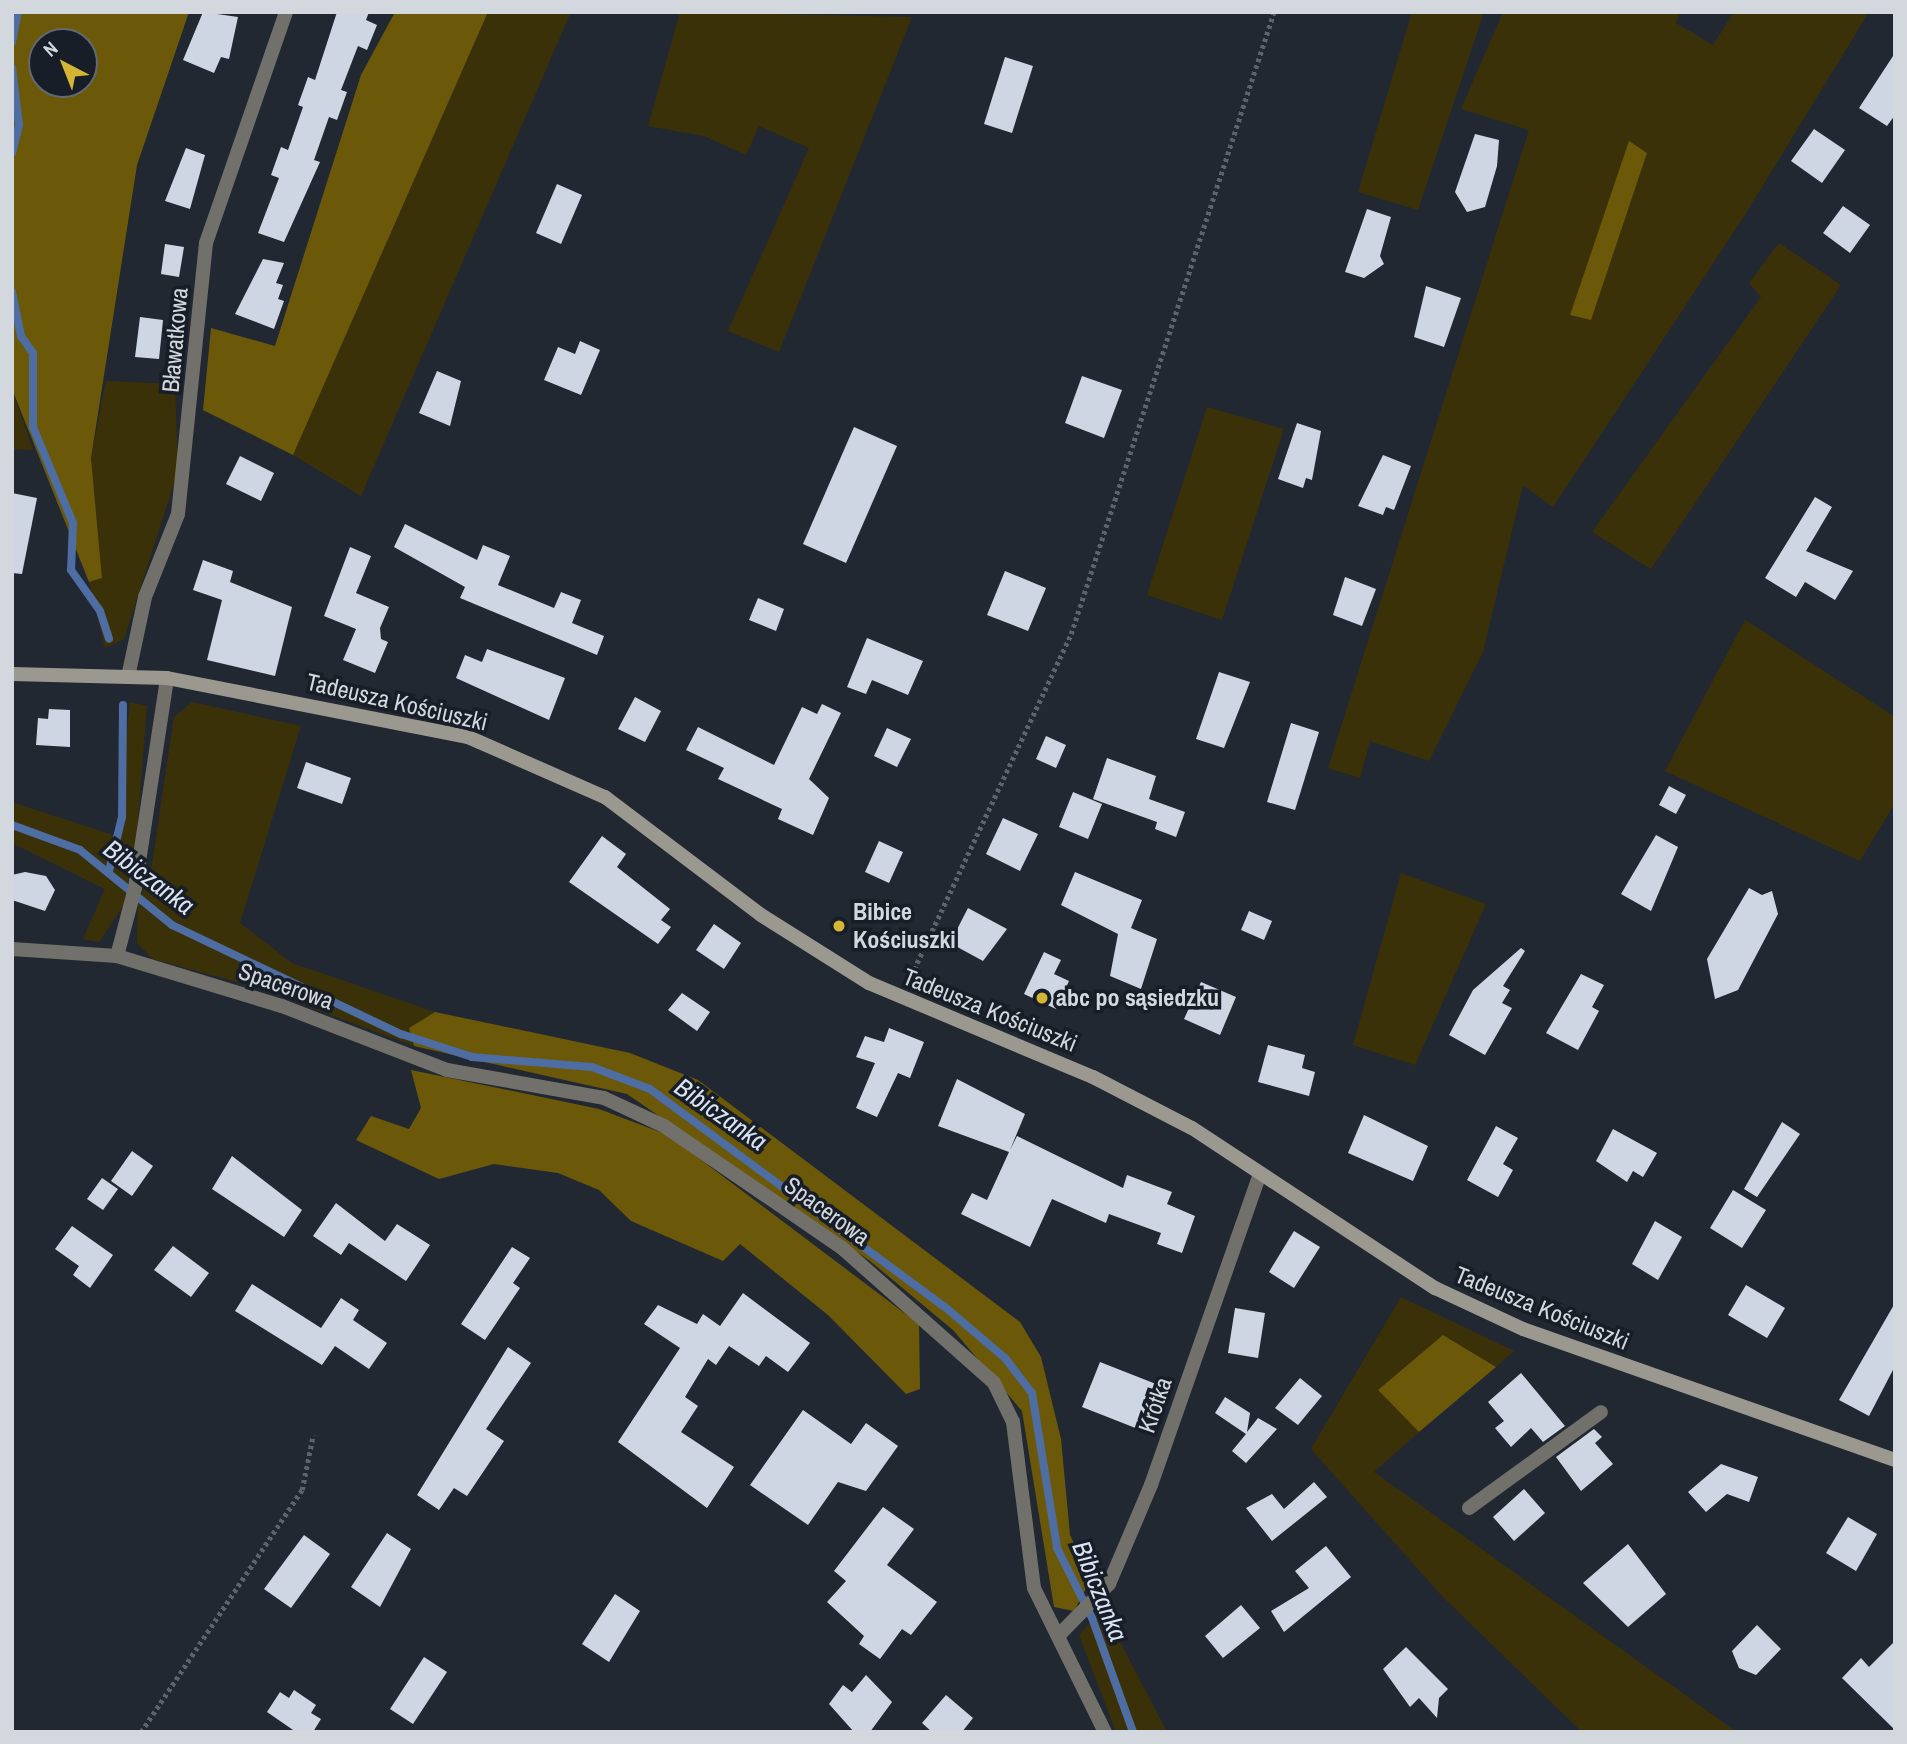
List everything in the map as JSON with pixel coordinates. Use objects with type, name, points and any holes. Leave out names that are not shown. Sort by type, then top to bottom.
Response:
[{"type":"street","name":"Bławatkowa","points":[[128,677],[145,597],[178,514],[206,243],[286,12]]},
{"type":"street","name":"Tadeusza Kościuszki","points":[[12,674],[167,678],[468,737],[605,797],[810,949],[901,999],[1103,1082],[1260,1173],[1435,1288],[1522,1329],[1895,1460]]},
{"type":"street","points":[[117,956],[135,888],[167,678]]},
{"type":"street","name":"Spacerowa","points":[[12,949],[117,956],[282,1006],[447,1070],[604,1098],[664,1126],[841,1247],[994,1383],[1013,1422],[1034,1588],[1045,1618],[1061,1633],[1105,1732]]},
{"type":"street","name":"Krótka","points":[[1061,1633],[1087,1610],[1109,1584],[1151,1485],[1260,1173]]},
{"type":"street","points":[[1469,1508],[1601,1412]]},
{"type":"path","points":[[901,999],[1071,634],[1274,12]]},
{"type":"path","points":[[141,1732],[302,1490],[313,1436]]},
{"type":"shaded area","points":[[12,12],[189,12],[137,165],[91,458],[102,578],[89,582],[12,389]]},
{"type":"shaded area","points":[[395,12],[488,12],[293,455],[203,410],[211,328],[275,346],[361,75]]},
{"type":"shaded area","points":[[488,12],[571,12],[361,496],[293,455]]},
{"type":"shaded area","points":[[680,12],[912,17],[779,352],[728,331],[809,148],[759,126],[746,155],[704,136],[648,126]]},
{"type":"shaded area","points":[[1412,12],[1484,12],[1418,210],[1358,192]]},
{"type":"shaded area","points":[[1503,12],[1680,12],[1676,23],[1713,45],[1734,12],[1869,12],[1743,218],[1553,507],[1523,485],[1483,652],[1429,761],[1370,741],[1360,778],[1328,768],[1529,130],[1461,109]],"holes":[[[1629,142],[1647,153],[1590,319],[1570,316]]]},
{"type":"shaded area","points":[[1629,141],[1647,153],[1591,320],[1570,315]]},
{"type":"shaded area","points":[[1779,243],[1841,285],[1651,569],[1592,532],[1761,297],[1749,283]]},
{"type":"shaded area","points":[[106,381],[175,384],[178,471],[124,639],[105,648],[89,582],[102,578],[91,458]]},
{"type":"shaded area","points":[[12,389],[33,450],[12,449]]},
{"type":"shaded area","points":[[1207,407],[1284,429],[1222,620],[1147,595]]},
{"type":"shaded area","points":[[1745,620],[1895,717],[1895,803],[1860,861],[1665,771]]},
{"type":"shaded area","points":[[130,702],[147,706],[136,844],[124,905],[99,942],[83,939],[105,889],[12,843],[12,802],[116,836]]},
{"type":"shaded area","points":[[192,702],[301,726],[240,923],[292,963],[435,1012],[409,1028],[414,1046],[256,987],[153,959],[137,943],[138,904],[152,864],[174,717]]},
{"type":"shaded area","points":[[1401,873],[1486,904],[1415,1065],[1353,1045]]},
{"type":"shaded area","points":[[435,1012],[630,1053],[698,1080],[1020,1322],[1041,1357],[1061,1439],[1070,1535],[1091,1579],[1074,1611],[1054,1607],[1022,1411],[953,1330],[870,1261],[627,1094],[414,1046],[409,1028]]},
{"type":"shaded area","points":[[411,1070],[599,1109],[668,1135],[919,1324],[920,1389],[906,1394],[828,1315],[740,1244],[723,1261],[631,1221],[599,1190],[558,1173],[494,1164],[439,1179],[356,1140],[371,1116],[409,1129],[421,1108]]},
{"type":"shaded area","points":[[1401,1297],[1514,1351],[1496,1367],[1443,1335],[1378,1390],[1419,1432],[1374,1472],[1737,1732],[1582,1732],[1441,1595],[1311,1449]]},
{"type":"shaded area","points":[[1443,1335],[1496,1367],[1419,1432],[1378,1390]]},
{"type":"shaded area","points":[[1103,1609],[1167,1732],[1116,1732],[1079,1635]]},
{"type":"building","points":[[203,12],[238,17],[229,59],[221,57],[214,73],[183,60]]},
{"type":"building","points":[[337,12],[369,12],[366,20],[377,25],[367,50],[358,46],[341,90],[347,92],[337,120],[329,117],[314,160],[320,162],[284,242],[258,233],[279,178],[271,175],[281,147],[288,150],[303,107],[298,105],[308,77],[315,80]]},
{"type":"building","points":[[1895,53],[1895,115],[1887,126],[1859,108]]},
{"type":"building","points":[[1005,57],[1033,66],[1012,133],[984,124]]},
{"type":"building","points":[[1814,129],[1845,150],[1822,183],[1791,161]]},
{"type":"building","points":[[1475,134],[1499,140],[1497,166],[1485,207],[1467,212],[1455,192]]},
{"type":"building","points":[[186,148],[205,155],[190,209],[165,201]]},
{"type":"building","points":[[557,184],[582,195],[561,244],[536,233]]},
{"type":"building","points":[[1843,206],[1870,225],[1850,253],[1823,233]]},
{"type":"building","points":[[1367,209],[1391,217],[1380,256],[1384,264],[1364,278],[1345,272]]},
{"type":"building","points":[[165,244],[184,247],[179,277],[161,274]]},
{"type":"building","points":[[263,259],[284,263],[276,283],[283,285],[278,299],[284,301],[274,329],[235,314]]},
{"type":"building","points":[[1426,286],[1461,298],[1444,347],[1414,337]]},
{"type":"building","points":[[140,317],[163,320],[159,359],[135,357]]},
{"type":"building","points":[[580,341],[600,350],[581,395],[544,380],[558,347],[575,354]]},
{"type":"building","points":[[437,371],[461,381],[450,426],[419,413]]},
{"type":"building","points":[[1082,376],[1122,390],[1104,438],[1065,423]]},
{"type":"building","points":[[1297,423],[1321,431],[1312,480],[1306,478],[1303,488],[1278,479]]},
{"type":"building","points":[[854,427],[897,446],[846,563],[803,544]]},
{"type":"building","points":[[1383,455],[1411,466],[1394,510],[1386,507],[1383,515],[1358,506]]},
{"type":"building","points":[[240,456],[274,473],[261,501],[226,484]]},
{"type":"building","points":[[12,493],[37,498],[22,574],[12,573]]},
{"type":"building","points":[[1815,497],[1832,507],[1806,551],[1853,571],[1835,600],[1805,582],[1796,597],[1765,578]]},
{"type":"building","points":[[405,524],[477,560],[483,545],[510,556],[498,585],[554,608],[561,592],[581,600],[572,623],[604,636],[597,655],[460,598],[465,587],[394,547]]},
{"type":"building","points":[[350,547],[371,556],[356,593],[389,607],[380,628],[381,639],[388,642],[375,673],[343,660],[356,629],[324,616]]},
{"type":"building","points":[[203,560],[233,571],[230,582],[292,607],[275,676],[207,660],[222,600],[193,590]]},
{"type":"building","points":[[1005,571],[1046,588],[1028,631],[987,615]]},
{"type":"building","points":[[1345,577],[1376,589],[1362,626],[1333,615]]},
{"type":"building","points":[[758,598],[784,609],[776,631],[749,620]]},
{"type":"building","points":[[867,638],[923,661],[908,695],[872,680],[866,694],[847,687]]},
{"type":"building","points":[[487,649],[565,678],[549,720],[456,678],[465,655],[482,662]]},
{"type":"building","points":[[1219,672],[1250,682],[1224,748],[1196,739]]},
{"type":"building","points":[[635,697],[661,711],[645,742],[618,729]]},
{"type":"building","points":[[822,704],[841,713],[809,779],[829,798],[813,835],[778,819],[782,809],[718,779],[724,768],[686,750],[698,727],[774,765],[802,707],[817,714]]},
{"type":"building","points":[[49,709],[70,710],[70,747],[36,745],[38,718],[48,719]]},
{"type":"building","points":[[1291,723],[1319,732],[1295,810],[1267,802]]},
{"type":"building","points":[[887,728],[911,739],[897,767],[874,756]]},
{"type":"building","points":[[1046,736],[1066,745],[1056,768],[1036,759]]},
{"type":"building","points":[[1107,758],[1156,776],[1149,799],[1185,812],[1176,837],[1155,829],[1157,822],[1093,799]]},
{"type":"building","points":[[306,762],[351,778],[342,804],[297,788]]},
{"type":"building","points":[[1669,786],[1686,795],[1676,814],[1659,805]]},
{"type":"building","points":[[1073,792],[1102,804],[1088,839],[1059,827]]},
{"type":"building","points":[[1003,818],[1038,834],[1020,871],[986,854]]},
{"type":"building","points":[[1656,835],[1678,847],[1651,911],[1621,894]]},
{"type":"building","points":[[602,836],[626,854],[617,867],[670,909],[661,920],[671,927],[658,944],[569,882]]},
{"type":"building","points":[[879,841],[903,852],[889,883],[865,872]]},
{"type":"building","points":[[25,872],[46,876],[55,890],[45,911],[12,900],[12,875]]},
{"type":"building","points":[[1075,872],[1142,900],[1131,928],[1157,939],[1141,989],[1110,976],[1118,934],[1061,905]]},
{"type":"building","points":[[1749,888],[1762,895],[1772,891],[1778,914],[1738,990],[1715,999],[1707,959]]},
{"type":"building","points":[[968,908],[1007,929],[983,961],[950,943]]},
{"type":"building","points":[[1249,911],[1272,921],[1264,940],[1241,930]]},
{"type":"building","points":[[714,924],[741,943],[724,969],[696,950]]},
{"type":"building","points":[[1521,948],[1525,951],[1503,986],[1510,990],[1502,1003],[1512,1008],[1485,1055],[1449,1035],[1473,990]]},
{"type":"building","points":[[1044,952],[1061,960],[1054,974],[1069,981],[1056,1009],[1024,994]]},
{"type":"building","points":[[1581,974],[1604,985],[1592,1007],[1599,1011],[1578,1050],[1546,1033]]},
{"type":"building","points":[[1201,982],[1236,997],[1220,1035],[1184,1019]]},
{"type":"building","points":[[682,993],[710,1012],[697,1031],[668,1010]]},
{"type":"building","points":[[889,1028],[924,1042],[910,1078],[898,1073],[877,1117],[856,1108],[875,1063],[856,1057],[865,1036],[884,1042]]},
{"type":"building","points":[[1268,1045],[1305,1055],[1302,1068],[1315,1072],[1309,1096],[1258,1082]]},
{"type":"building","points":[[957,1079],[1025,1114],[1010,1150],[1017,1136],[1123,1188],[1127,1175],[1172,1192],[1167,1204],[1195,1216],[1182,1253],[1157,1244],[1161,1233],[1109,1214],[1106,1223],[1052,1199],[1030,1247],[961,1214],[972,1193],[987,1200],[1009,1152],[938,1126]]},
{"type":"building","points":[[1364,1115],[1428,1146],[1413,1181],[1348,1153]]},
{"type":"building","points":[[1782,1122],[1800,1134],[1757,1197],[1744,1189]]},
{"type":"building","points":[[1496,1126],[1518,1138],[1503,1164],[1513,1170],[1498,1197],[1467,1180]]},
{"type":"building","points":[[1613,1129],[1657,1153],[1643,1177],[1633,1171],[1627,1182],[1596,1161]]},
{"type":"building","points":[[132,1151],[153,1166],[132,1196],[111,1181]]},
{"type":"building","points":[[232,1156],[302,1210],[284,1237],[212,1189]]},
{"type":"building","points":[[102,1178],[118,1189],[103,1210],[87,1199]]},
{"type":"building","points":[[1733,1190],[1766,1210],[1742,1248],[1710,1228]]},
{"type":"building","points":[[336,1203],[385,1241],[397,1224],[430,1245],[406,1281],[349,1243],[341,1255],[313,1236]]},
{"type":"building","points":[[1655,1221],[1682,1237],[1658,1280],[1632,1264]]},
{"type":"building","points":[[72,1226],[113,1255],[90,1288],[73,1275],[79,1266],[55,1249]]},
{"type":"building","points":[[1294,1231],[1320,1247],[1294,1288],[1269,1272]]},
{"type":"building","points":[[173,1246],[209,1273],[191,1297],[154,1270]]},
{"type":"building","points":[[512,1247],[530,1258],[513,1283],[520,1288],[485,1340],[461,1324]]},
{"type":"building","points":[[252,1284],[321,1328],[341,1298],[359,1310],[353,1320],[387,1343],[369,1369],[335,1346],[322,1365],[235,1311]]},
{"type":"building","points":[[1746,1285],[1785,1308],[1767,1338],[1728,1315]]},
{"type":"building","points":[[743,1293],[810,1343],[788,1372],[766,1356],[759,1366],[729,1346],[716,1365],[708,1359],[685,1397],[698,1406],[681,1432],[734,1467],[707,1508],[618,1442],[680,1348],[644,1324],[658,1305],[697,1324],[703,1314],[720,1326]]},
{"type":"building","points":[[1895,1303],[1895,1366],[1869,1416],[1839,1400]]},
{"type":"building","points":[[1235,1308],[1265,1313],[1258,1358],[1228,1353]]},
{"type":"building","points":[[508,1347],[531,1363],[486,1429],[504,1441],[467,1496],[454,1488],[439,1510],[417,1495]]},
{"type":"building","points":[[1100,1362],[1156,1384],[1138,1429],[1082,1407]]},
{"type":"building","points":[[1521,1373],[1565,1426],[1543,1442],[1531,1428],[1511,1447],[1495,1428],[1504,1421],[1488,1402]]},
{"type":"building","points":[[1300,1378],[1322,1396],[1298,1425],[1275,1408]]},
{"type":"building","points":[[1225,1397],[1250,1413],[1247,1432],[1258,1418],[1277,1429],[1246,1463],[1232,1451],[1246,1434],[1215,1413]]},
{"type":"building","points":[[803,1410],[851,1444],[866,1423],[898,1446],[866,1491],[838,1482],[808,1525],[750,1485]]},
{"type":"building","points":[[1594,1429],[1602,1437],[1595,1443],[1613,1464],[1581,1491],[1556,1457]]},
{"type":"building","points":[[1721,1464],[1758,1477],[1749,1502],[1727,1494],[1706,1512],[1688,1492]]},
{"type":"building","points":[[1314,1482],[1327,1497],[1272,1541],[1246,1508],[1272,1494],[1284,1509]]},
{"type":"building","points":[[1524,1489],[1545,1513],[1514,1541],[1493,1517]]},
{"type":"building","points":[[883,1507],[914,1529],[887,1565],[937,1602],[911,1635],[902,1629],[880,1659],[859,1644],[864,1636],[827,1602],[846,1581],[834,1571]]},
{"type":"building","points":[[1848,1517],[1877,1534],[1856,1571],[1826,1553]]},
{"type":"building","points":[[387,1533],[411,1549],[380,1607],[351,1587]]},
{"type":"building","points":[[304,1535],[330,1554],[291,1608],[264,1589]]},
{"type":"building","points":[[1628,1544],[1666,1594],[1628,1627],[1583,1583]]},
{"type":"building","points":[[1326,1546],[1351,1577],[1284,1632],[1271,1611],[1309,1588],[1295,1571]]},
{"type":"building","points":[[615,1594],[640,1611],[609,1662],[582,1644]]},
{"type":"building","points":[[1241,1605],[1260,1628],[1223,1658],[1205,1636]]},
{"type":"building","points":[[1757,1625],[1781,1649],[1756,1675],[1739,1668],[1732,1651]]},
{"type":"building","points":[[1895,1641],[1895,1730],[1842,1678],[1861,1658],[1869,1667]]},
{"type":"building","points":[[1406,1647],[1448,1689],[1439,1698],[1437,1718],[1419,1698],[1410,1707],[1383,1669]]},
{"type":"building","points":[[424,1657],[447,1672],[413,1724],[390,1709]]},
{"type":"building","points":[[866,1675],[892,1702],[870,1732],[854,1732],[829,1704],[843,1685],[852,1692]]},
{"type":"building","points":[[294,1690],[316,1705],[311,1713],[321,1719],[313,1732],[296,1732],[267,1712],[280,1692],[289,1698]]},
{"type":"building","points":[[946,1695],[973,1718],[962,1732],[932,1732],[922,1723]]},
{"type":"waterway","points":[[12,42],[18,12]]},
{"type":"waterway","points":[[12,68],[19,125],[12,153]]},
{"type":"waterway","points":[[12,292],[21,336],[33,353],[33,427],[73,523],[71,570],[100,611],[109,639]]},
{"type":"waterway","points":[[109,871],[122,817],[123,705]]},
{"type":"waterway","name":"Bibiczanka","points":[[12,825],[80,850],[172,925],[401,1034],[472,1057],[592,1067],[650,1089],[945,1307],[1005,1358],[1032,1393],[1057,1548],[1092,1618],[1133,1732]]},
{"type":"place","name":"Bibice Kościuszki","points":[[839,926]]},
{"type":"place","name":"abc po sąsiedzku","points":[[1042,998]]}]
